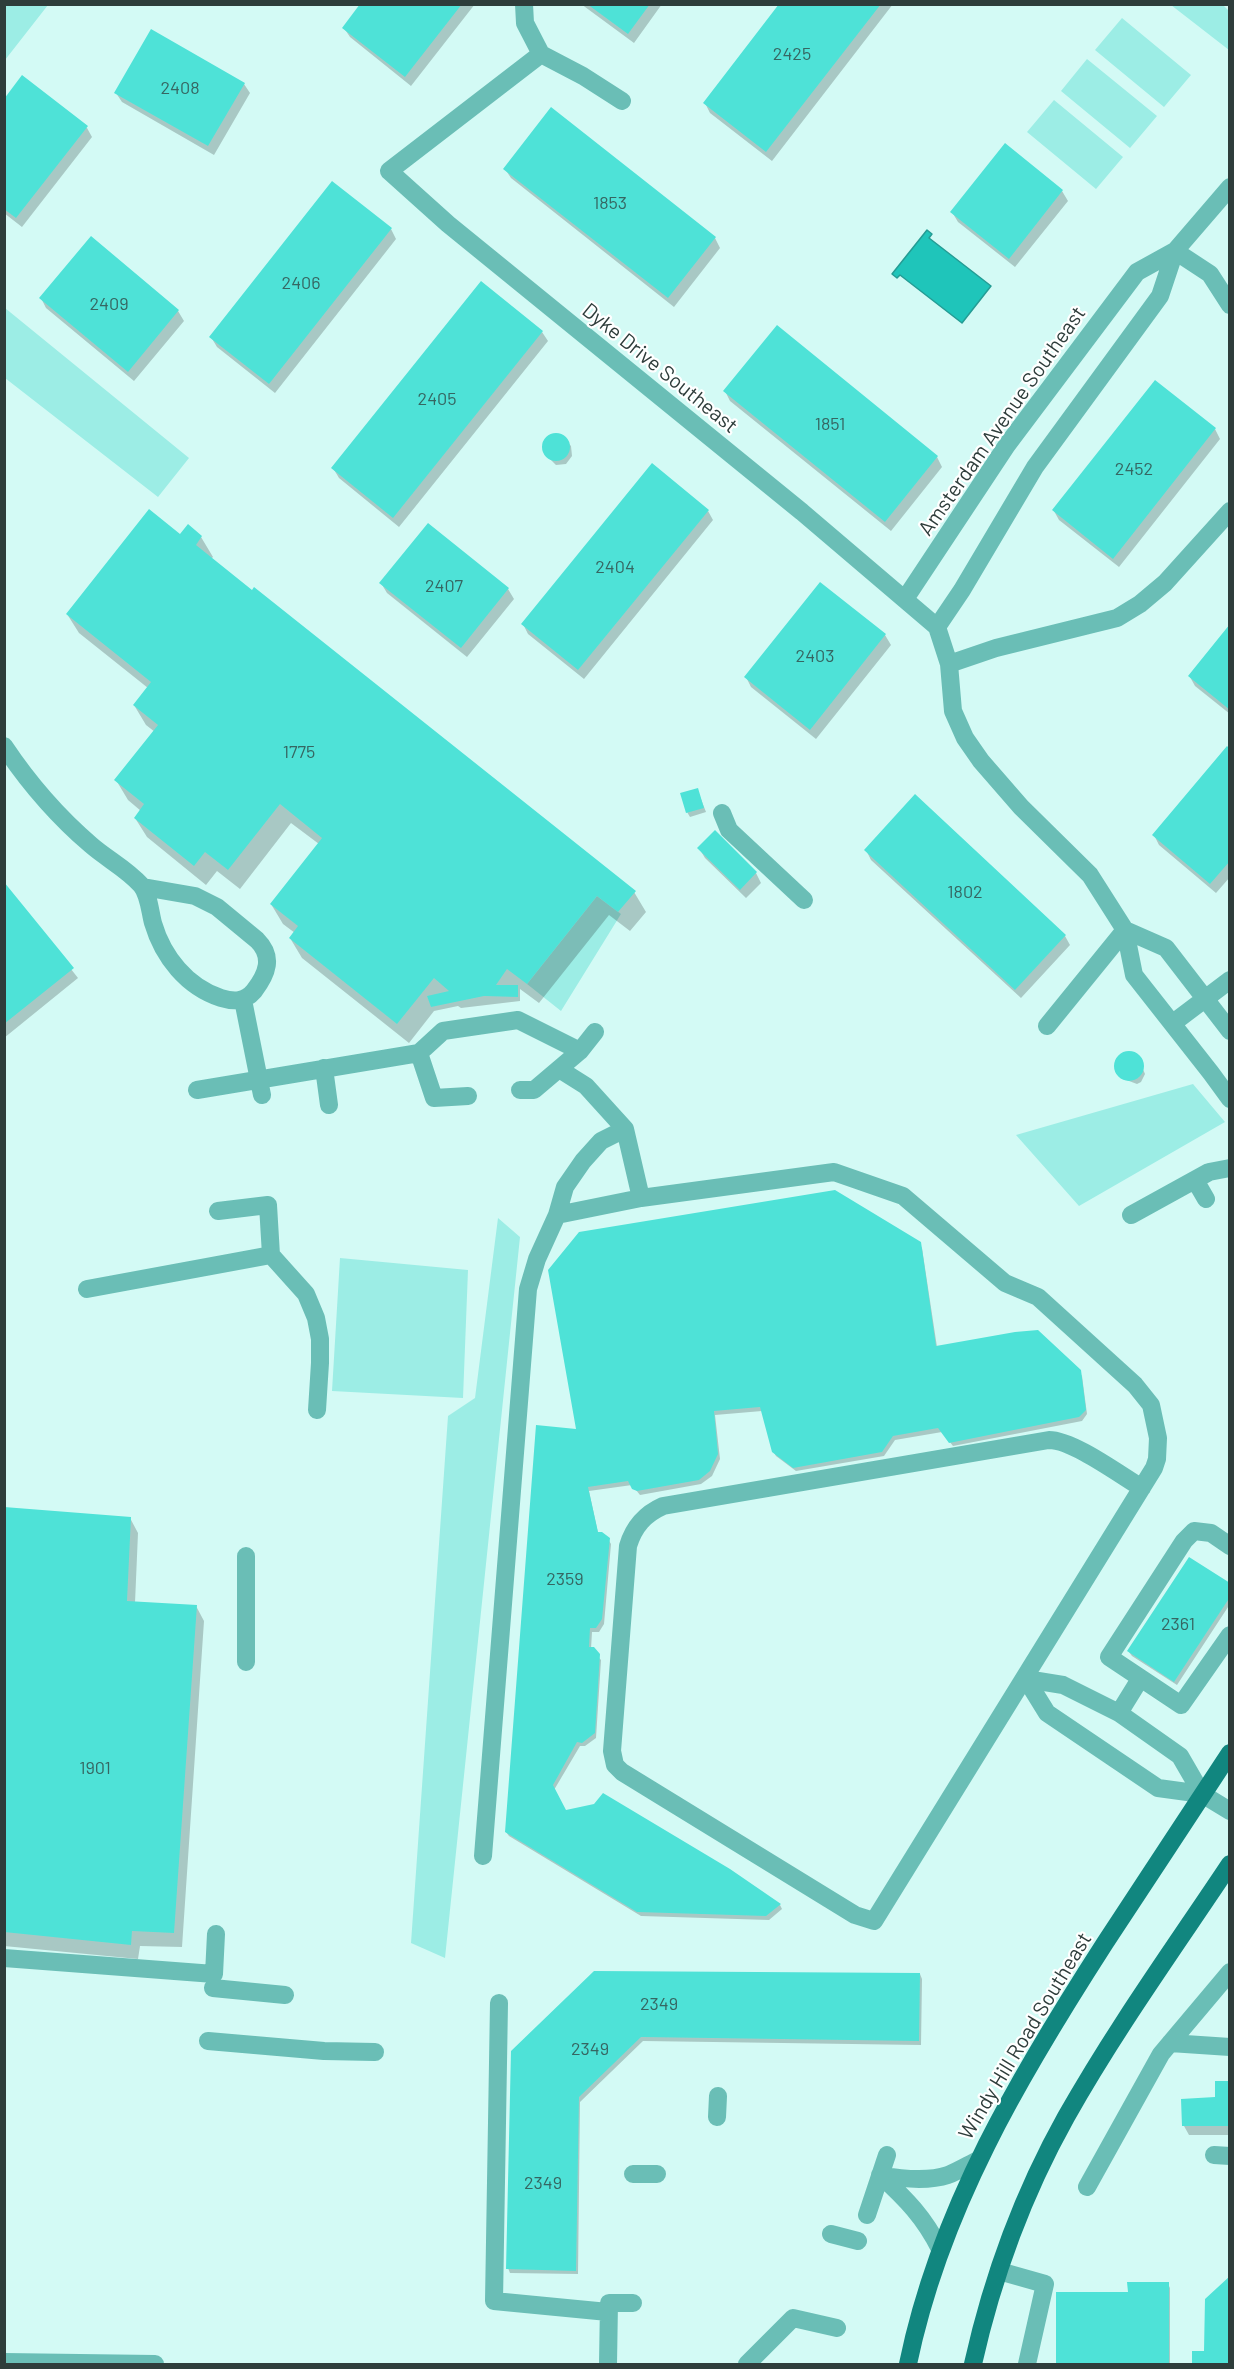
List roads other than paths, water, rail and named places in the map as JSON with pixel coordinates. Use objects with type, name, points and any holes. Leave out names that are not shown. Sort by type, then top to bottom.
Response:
[{"type":"main road","name":"Windy Hill Road Southeast","points":[[908,2364],[940,2248],[978,2160],[999,2120],[1048,2033],[1230,1753]]},
{"type":"main road","points":[[973,2364],[999,2271],[1024,2206],[1065,2119],[1230,1864]]},
{"type":"street","points":[[524,4],[525,23],[541,54],[583,76],[622,101]]},
{"type":"street","name":"Dyke Drive Southeast","points":[[541,54],[389,171],[448,224],[905,599]]},
{"type":"street","name":"Amsterdam Avenue Southeast","points":[[905,599],[1007,445],[1137,272],[1175,251],[1230,187]]},
{"type":"street","points":[[1175,251],[1210,274],[1230,305]]},
{"type":"street","name":"Amsterdam Avenue Southeast","points":[[937,627],[962,590],[1035,466],[1160,296],[1175,251]]},
{"type":"street","points":[[949,663],[996,648],[1118,618],[1140,604],[1165,583],[1230,511]]},
{"type":"street","points":[[905,599],[937,627],[949,663],[953,711],[965,738],[981,761],[1021,807],[1090,875],[1125,930],[1134,975],[1230,1099]]},
{"type":"street","points":[[4,746],[28,783],[56,813],[143,887],[195,896],[210,903],[262,945],[269,962],[265,974],[251,995],[243,1000],[224,999],[207,992],[173,964],[156,932],[143,887]]},
{"type":"street","points":[[722,813],[729,830],[804,900]]},
{"type":"street","points":[[1125,930],[1166,948],[1230,1031]]},
{"type":"street","points":[[1047,1026],[1125,930]]},
{"type":"street","points":[[1173,1023],[1230,980]]},
{"type":"street","points":[[243,1000],[261,1086]]},
{"type":"street","points":[[197,1090],[261,1086],[324,1068],[419,1053],[443,1031],[518,1020],[580,1051]]},
{"type":"street","points":[[520,1090],[534,1090],[580,1051],[595,1032]]},
{"type":"street","points":[[419,1053],[434,1098],[468,1096]]},
{"type":"street","points":[[324,1068],[329,1105]]},
{"type":"street","points":[[559,1069],[586,1086],[625,1129],[641,1198]]},
{"type":"street","points":[[483,1856],[528,1289],[537,1259],[557,1215],[565,1187],[601,1141],[625,1129]]},
{"type":"street","points":[[1131,1215],[1209,1172],[1230,1168]]},
{"type":"street","points":[[557,1215],[641,1198],[834,1172],[903,1196],[1005,1283],[1038,1297],[1135,1385],[1151,1405],[1158,1438],[1155,1468],[874,1921],[855,1915],[622,1772],[612,1759],[628,1546],[634,1528],[652,1511],[673,1504],[1049,1440],[1058,1440],[1072,1446],[1142,1488]]},
{"type":"street","points":[[1196,1180],[1206,1199]]},
{"type":"street","points":[[218,1211],[268,1205],[271,1255],[306,1294],[316,1318],[320,1339],[317,1410]]},
{"type":"street","points":[[87,1289],[271,1255]]},
{"type":"street","points":[[1230,1546],[1211,1533],[1194,1531],[1184,1541],[1109,1657],[1181,1705],[1230,1635]]},
{"type":"street","points":[[246,1556],[246,1662]]},
{"type":"street","points":[[1119,1713],[1140,1678]]},
{"type":"street","points":[[1026,1679],[1063,1685],[1119,1713],[1180,1756],[1203,1794]]},
{"type":"street","points":[[1026,1679],[1047,1713],[1158,1788],[1203,1794],[1230,1811]]},
{"type":"street","points":[[4,1958],[214,1974],[216,1934]]},
{"type":"street","points":[[1087,2187],[1161,2054],[1230,1972]]},
{"type":"street","points":[[213,1988],[285,1995]]},
{"type":"street","points":[[499,2003],[494,2301],[608,2312]]},
{"type":"street","points":[[208,2042],[324,2051],[375,2052]]},
{"type":"street","points":[[1170,2043],[1230,2047]]},
{"type":"street","points":[[717,2117],[718,2096]]},
{"type":"street","points":[[867,2215],[887,2155]]},
{"type":"street","points":[[880,2175],[902,2179],[930,2178],[948,2175],[978,2160]]},
{"type":"street","points":[[633,2175],[657,2174]]},
{"type":"street","points":[[880,2175],[915,2208],[930,2228],[940,2248]]},
{"type":"street","points":[[831,2235],[858,2241]]},
{"type":"street","points":[[999,2271],[1045,2284],[1027,2364]]},
{"type":"street","points":[[608,2364],[609,2303],[633,2303]]},
{"type":"street","points":[[747,2364],[793,2318],[837,2328]]},
{"type":"street","points":[[11,2363],[155,2364]]}]
